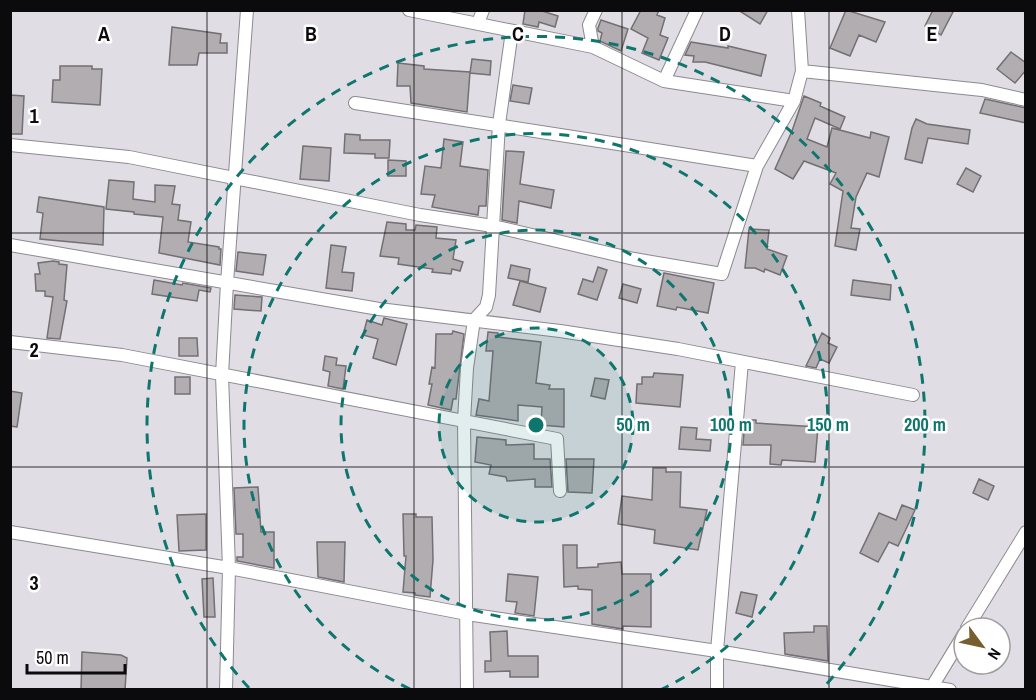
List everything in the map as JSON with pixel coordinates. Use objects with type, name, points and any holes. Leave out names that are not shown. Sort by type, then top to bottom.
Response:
[{"type":"street","points":[[226,690],[228,568],[222,375],[247,10]]},
{"type":"street","points":[[409,10],[593,47],[664,81],[794,101]]},
{"type":"street","points":[[478,23],[483,10]]},
{"type":"street","points":[[593,47],[589,25],[596,10]]},
{"type":"street","points":[[664,81],[698,10]]},
{"type":"street","points":[[10,145],[129,157],[420,215],[493,226],[634,260],[722,274],[758,166],[794,101],[802,71],[798,10]]},
{"type":"street","points":[[467,690],[464,421],[467,368],[474,321],[486,308],[488,302],[499,124],[512,31]]},
{"type":"street","points":[[802,71],[982,90],[1026,100]]},
{"type":"street","points":[[355,104],[499,124],[569,138],[758,166]]},
{"type":"street","points":[[10,245],[398,312],[560,331],[742,362],[913,395]]},
{"type":"street","points":[[10,342],[123,355],[557,439],[560,491]]},
{"type":"street","points":[[717,690],[717,651],[742,362]]},
{"type":"street","points":[[10,532],[228,568],[467,614],[717,651],[950,690]]},
{"type":"street","points":[[975,616],[1026,532]]},
{"type":"street","points":[[933,686],[952,654]]},
{"type":"building","points":[[525,10],[539,10],[558,16],[555,27],[539,22],[538,27],[523,24]]},
{"type":"building","points":[[641,10],[659,10],[657,15],[665,18],[660,35],[668,38],[659,60],[642,53],[648,38],[631,29]]},
{"type":"building","points":[[738,10],[768,10],[760,24]]},
{"type":"building","points":[[846,10],[885,22],[876,42],[859,35],[850,56],[830,48]]},
{"type":"building","points":[[933,10],[954,10],[941,35],[925,26]]},
{"type":"building","points":[[601,20],[628,29],[621,51],[600,41],[602,33],[598,31],[598,28]]},
{"type":"building","points":[[172,27],[221,34],[220,43],[227,43],[227,53],[199,53],[197,65],[169,65]]},
{"type":"building","points":[[691,42],[728,48],[728,46],[766,55],[761,76],[705,62],[693,62],[694,56],[685,55]]},
{"type":"building","points":[[1011,52],[1026,63],[1026,70],[1015,83],[997,69]]},
{"type":"building","points":[[472,59],[491,61],[490,75],[470,73]]},
{"type":"building","points":[[398,63],[424,66],[424,69],[470,72],[467,112],[411,103],[410,86],[397,86]]},
{"type":"building","points":[[60,66],[92,66],[92,69],[102,69],[100,105],[52,102],[53,80],[60,80]]},
{"type":"building","points":[[513,85],[532,88],[529,104],[510,101]]},
{"type":"building","points":[[10,95],[24,96],[22,134],[10,134]]},
{"type":"building","points":[[804,96],[845,117],[840,129],[815,118],[807,139],[827,147],[832,128],[870,138],[871,132],[889,137],[879,177],[867,173],[856,197],[851,228],[860,229],[856,250],[835,246],[843,191],[830,184],[836,173],[804,161],[793,179],[775,169]]},
{"type":"building","points":[[985,99],[1026,108],[1026,123],[980,113]]},
{"type":"building","points":[[916,119],[927,124],[970,130],[968,144],[928,138],[922,163],[905,159]]},
{"type":"building","points":[[345,134],[360,135],[360,140],[390,140],[389,158],[375,158],[375,154],[344,153]]},
{"type":"building","points":[[444,139],[463,142],[460,166],[488,170],[486,206],[479,206],[478,215],[432,207],[435,195],[421,194],[425,166],[441,168]]},
{"type":"building","points":[[303,146],[331,148],[329,181],[300,179]]},
{"type":"building","points":[[506,151],[524,152],[520,184],[554,190],[551,208],[519,201],[517,223],[502,220]]},
{"type":"building","points":[[388,160],[406,161],[406,176],[388,176]]},
{"type":"building","points":[[966,168],[981,176],[973,192],[957,184]]},
{"type":"building","points":[[109,180],[134,182],[133,199],[155,202],[155,185],[175,186],[172,204],[180,205],[178,220],[191,222],[188,242],[219,247],[221,249],[220,265],[159,253],[163,217],[106,209]]},
{"type":"building","points":[[39,197],[104,207],[103,245],[40,239],[43,213],[37,212]]},
{"type":"building","points":[[387,222],[406,224],[406,230],[415,230],[416,225],[437,227],[436,238],[456,240],[453,259],[463,262],[460,271],[452,269],[451,274],[432,272],[433,269],[398,264],[399,258],[380,256]]},
{"type":"building","points":[[749,229],[769,230],[767,249],[787,256],[780,275],[765,269],[764,272],[755,268],[745,268]]},
{"type":"building","points":[[331,245],[346,247],[342,272],[354,273],[352,291],[326,288]]},
{"type":"building","points":[[238,252],[266,255],[263,275],[236,271]]},
{"type":"building","points":[[53,261],[67,265],[64,300],[67,301],[60,339],[47,338],[53,297],[45,296],[45,291],[36,291],[35,274],[40,274],[38,263]]},
{"type":"building","points":[[511,265],[530,269],[528,282],[508,278]]},
{"type":"building","points":[[598,267],[607,270],[597,300],[578,294],[583,279],[593,282]]},
{"type":"building","points":[[664,273],[714,283],[708,313],[657,306]]},
{"type":"building","points":[[154,280],[211,288],[210,292],[199,290],[197,301],[152,294]]},
{"type":"building","points":[[853,280],[891,285],[890,300],[851,295]]},
{"type":"building","points":[[520,281],[546,288],[540,312],[513,305]]},
{"type":"building","points":[[623,284],[641,289],[637,303],[619,298]]},
{"type":"building","points":[[235,295],[262,297],[261,311],[234,309]]},
{"type":"building","points":[[384,318],[407,324],[396,365],[373,358],[378,339],[363,335],[367,320],[382,325]]},
{"type":"building","points":[[453,331],[464,334],[456,399],[453,399],[451,410],[428,405],[432,367],[435,368],[436,334],[452,334]]},
{"type":"building","points":[[488,332],[498,333],[498,337],[541,342],[536,383],[550,385],[549,389],[564,389],[564,427],[541,425],[542,407],[518,405],[518,421],[476,415],[479,399],[489,401],[493,351],[486,351]]},
{"type":"building","points":[[822,333],[830,338],[828,343],[837,347],[829,363],[820,359],[816,368],[806,366]]},
{"type":"building","points":[[179,338],[197,338],[198,356],[179,356]]},
{"type":"building","points":[[325,356],[337,358],[336,365],[346,366],[343,389],[328,386],[330,372],[323,370]]},
{"type":"building","points":[[654,373],[683,375],[680,407],[636,403],[637,384],[642,384],[642,377],[653,377]]},
{"type":"building","points":[[175,377],[190,377],[190,394],[175,394]]},
{"type":"building","points":[[595,378],[609,380],[605,399],[591,396]]},
{"type":"building","points":[[10,391],[22,393],[17,427],[10,426]]},
{"type":"building","points":[[745,420],[756,420],[756,423],[818,427],[815,462],[782,460],[781,465],[770,464],[771,445],[743,445]]},
{"type":"building","points":[[681,427],[697,428],[696,439],[711,440],[710,451],[679,449]]},
{"type":"building","points":[[477,437],[506,440],[506,445],[534,444],[534,459],[550,459],[552,487],[535,487],[535,479],[507,481],[506,477],[489,474],[491,465],[475,462]]},
{"type":"building","points":[[566,459],[594,459],[592,493],[568,492]]},
{"type":"building","points":[[653,468],[666,468],[666,472],[681,472],[680,507],[707,510],[698,550],[654,543],[655,530],[618,524],[622,496],[652,500]]},
{"type":"building","points":[[979,479],[994,486],[988,500],[973,493]]},
{"type":"building","points":[[258,487],[261,532],[274,532],[274,568],[237,561],[237,557],[243,557],[243,534],[236,534],[234,488]]},
{"type":"building","points":[[902,505],[915,510],[898,546],[889,542],[878,562],[860,553],[879,513],[896,520]]},
{"type":"building","points":[[206,514],[206,550],[179,551],[177,515]]},
{"type":"building","points":[[403,514],[432,517],[433,560],[430,597],[403,592],[406,556],[404,556]]},
{"type":"building","points":[[317,542],[345,542],[344,582],[318,577]]},
{"type":"building","points":[[563,545],[577,545],[577,568],[598,567],[598,564],[621,562],[622,574],[651,574],[651,627],[623,626],[623,629],[592,624],[592,590],[578,589],[578,586],[564,587]]},
{"type":"building","points":[[508,574],[538,577],[534,616],[515,613],[517,602],[506,601]]},
{"type":"building","points":[[213,578],[215,617],[204,617],[202,579]]},
{"type":"building","points":[[741,592],[757,595],[752,617],[736,613]]},
{"type":"building","points":[[814,626],[827,626],[828,661],[785,654],[784,633],[814,632]]},
{"type":"building","points":[[507,631],[508,656],[538,656],[538,677],[510,677],[510,671],[485,672],[485,661],[491,661],[490,632]]},
{"type":"building","points":[[82,652],[121,655],[127,658],[125,690],[81,690]]}]
